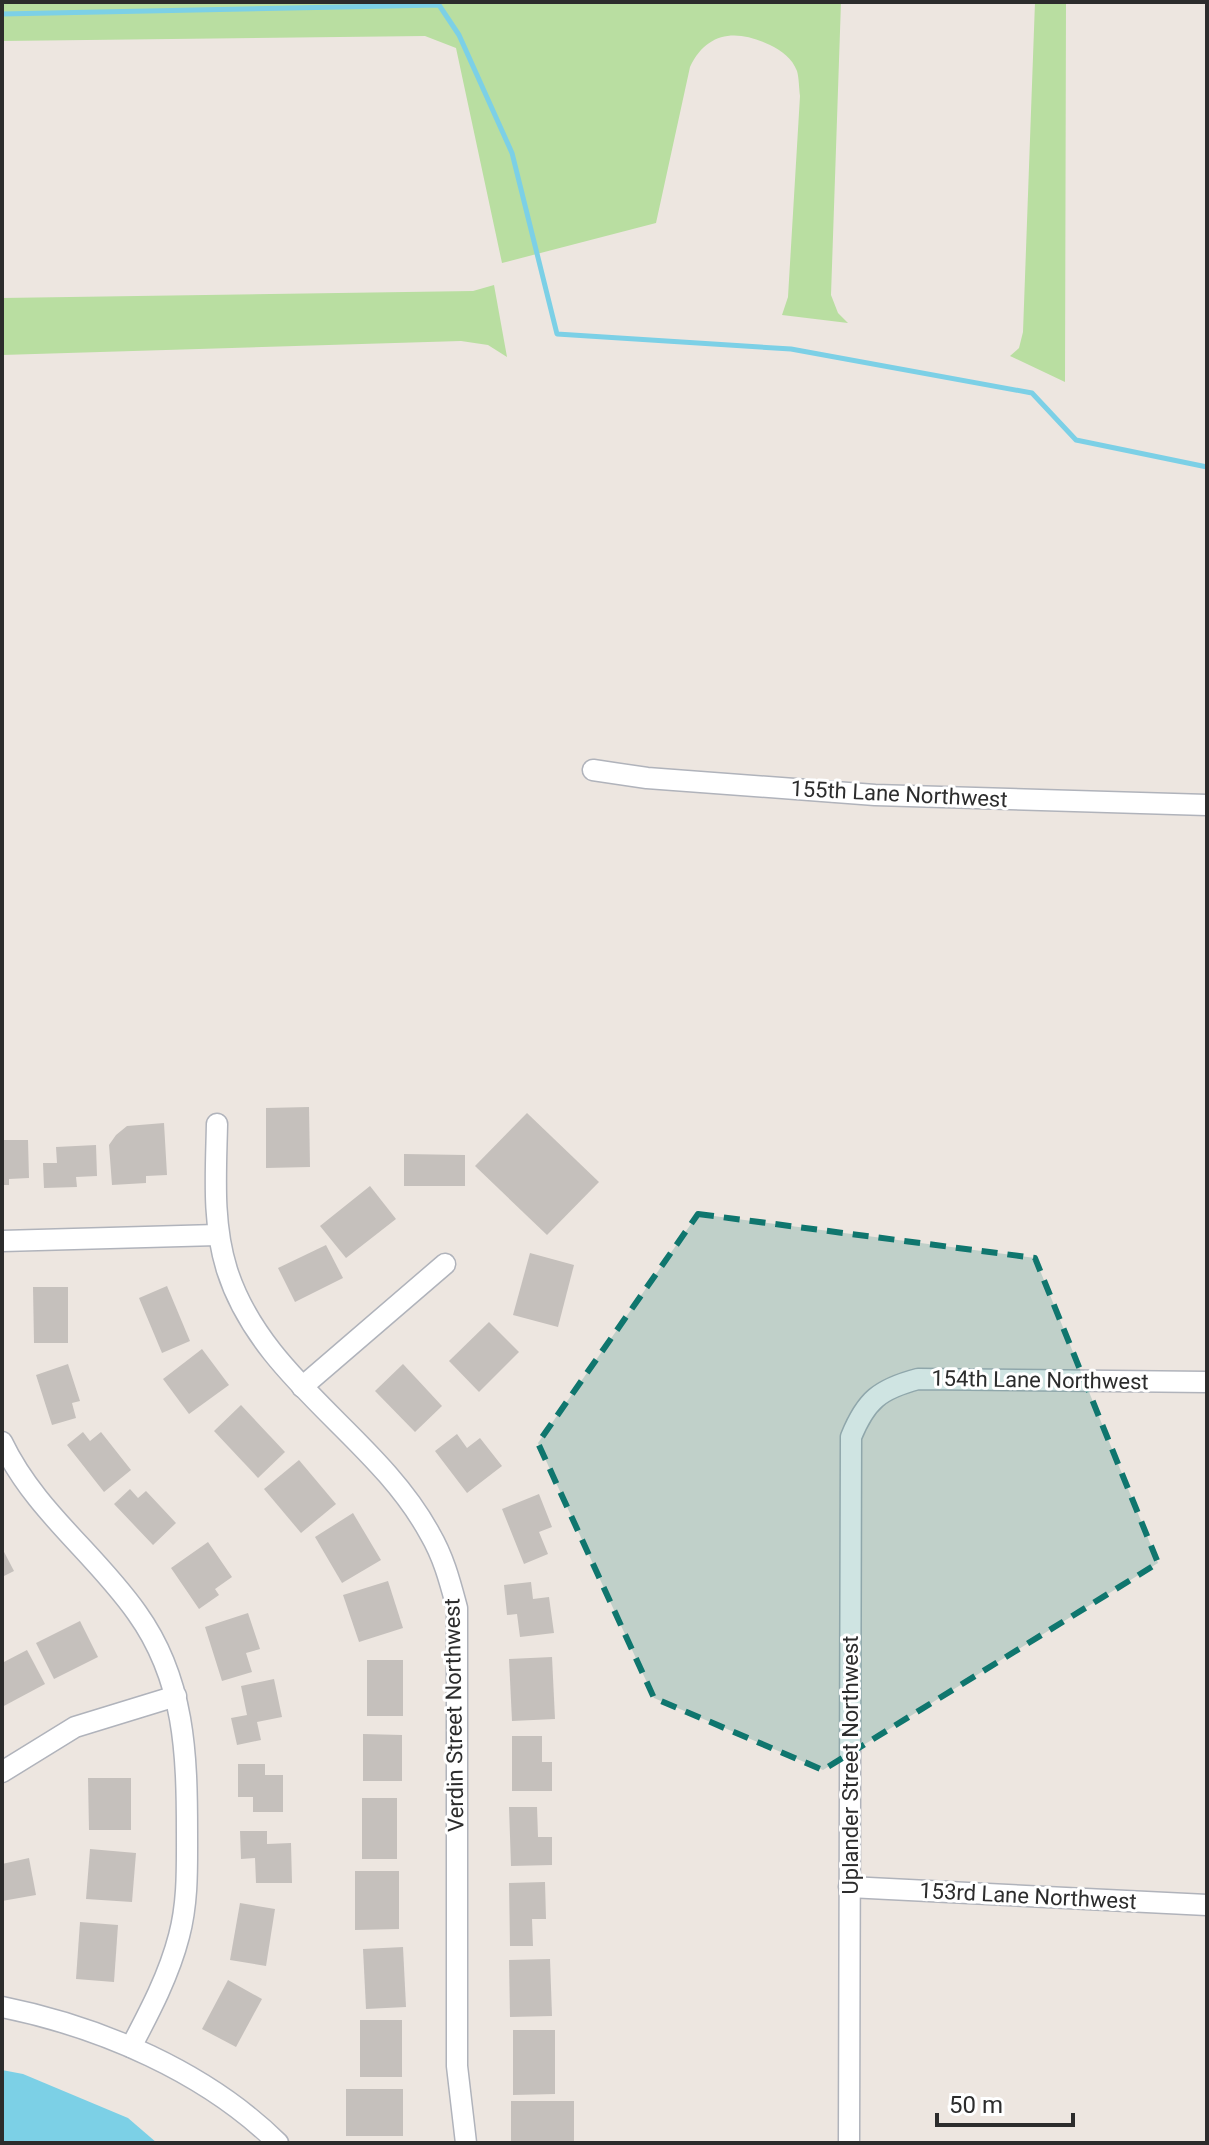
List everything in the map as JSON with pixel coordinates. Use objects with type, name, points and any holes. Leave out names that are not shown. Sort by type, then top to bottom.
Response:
[{"type":"street","name":"155th Lane Northwest","points":[[593,770],[647,778],[875,795],[1207,805]]},
{"type":"street","name":"Verdin Street Northwest","points":[[217,1124],[217,1235],[227,1272],[241,1305],[261,1337],[302,1387],[406,1498],[429,1531],[446,1565],[457,1608],[457,2066],[466,2143]]},
{"type":"street","points":[[2,1241],[217,1235]]},
{"type":"street","points":[[302,1387],[445,1264]]},
{"type":"street","name":"154th Lane Northwest","points":[[878,1396],[892,1386],[918,1379],[1207,1382]]},
{"type":"street","name":"Uplander Street Northwest","points":[[849,2143],[851,1437],[860,1415],[878,1396]]},
{"type":"street","points":[[2,1442],[8,1471],[135,1610],[156,1643],[176,1696],[184,1736],[187,1792],[184,1909],[170,1965],[158,1996],[131,2047]]},
{"type":"street","points":[[2,1772],[75,1727],[176,1696]]},
{"type":"street","name":"153rd Lane Northwest","points":[[849,1887],[1207,1905]]},
{"type":"street","points":[[2,2007],[31,2013],[131,2047],[177,2070],[224,2100],[278,2143]]},
{"type":"highlighted area","points":[[698,1214],[1035,1258],[1158,1563],[823,1770],[654,1698],[538,1443]]},
{"type":"green space","points":[[2,2],[841,2],[831,295],[838,313],[848,323],[782,315],[788,297],[799,83],[795,66],[789,59],[779,50],[758,40],[724,36],[705,46],[690,67],[656,223],[502,263],[456,48],[425,36],[2,41]]},
{"type":"green space","points":[[1035,2],[1066,2],[1065,382],[1010,356],[1019,348],[1023,332]]},
{"type":"green space","points":[[494,285],[507,357],[488,345],[461,341],[2,355],[2,298],[473,291]]},
{"type":"water","points":[[2,2070],[23,2074],[128,2118],[157,2143],[2,2143]]},
{"type":"building","points":[[309,1107],[310,1167],[266,1168],[266,1108]]},
{"type":"building","points":[[527,1113],[599,1182],[547,1235],[475,1166]]},
{"type":"building","points":[[164,1123],[167,1175],[146,1176],[146,1183],[112,1185],[109,1145],[116,1135],[127,1126]]},
{"type":"building","points":[[2,1140],[28,1140],[29,1178],[9,1179],[9,1185],[2,1185]]},
{"type":"building","points":[[96,1145],[97,1176],[76,1177],[77,1187],[44,1188],[43,1163],[57,1163],[56,1147]]},
{"type":"building","points":[[404,1154],[465,1155],[465,1186],[404,1186]]},
{"type":"building","points":[[370,1186],[396,1219],[346,1258],[320,1226]]},
{"type":"building","points":[[326,1245],[343,1278],[295,1302],[278,1268]]},
{"type":"building","points":[[530,1253],[574,1265],[558,1327],[513,1315]]},
{"type":"building","points":[[167,1286],[190,1341],[162,1353],[139,1298]]},
{"type":"building","points":[[33,1287],[68,1287],[68,1343],[34,1343]]},
{"type":"building","points":[[489,1322],[519,1352],[479,1392],[449,1361]]},
{"type":"building","points":[[202,1349],[229,1385],[189,1414],[163,1379]]},
{"type":"building","points":[[68,1364],[80,1401],[72,1403],[76,1418],[52,1425],[36,1375]]},
{"type":"building","points":[[403,1364],[442,1406],[415,1432],[375,1391]]},
{"type":"building","points":[[241,1405],[285,1452],[258,1478],[214,1431]]},
{"type":"building","points":[[83,1432],[90,1441],[101,1432],[131,1470],[104,1492],[67,1445]]},
{"type":"building","points":[[457,1434],[467,1448],[480,1438],[502,1466],[467,1493],[435,1451]]},
{"type":"building","points":[[299,1460],[336,1504],[301,1533],[264,1489]]},
{"type":"building","points":[[130,1489],[138,1498],[146,1491],[176,1523],[153,1545],[114,1504]]},
{"type":"building","points":[[539,1494],[552,1527],[539,1532],[548,1554],[524,1564],[502,1509]]},
{"type":"building","points":[[353,1513],[381,1560],[342,1583],[315,1537]]},
{"type":"building","points":[[208,1542],[232,1577],[215,1589],[219,1595],[199,1609],[171,1568]]},
{"type":"building","points":[[2,1548],[14,1571],[2,1577]]},
{"type":"building","points":[[388,1581],[403,1628],[359,1642],[343,1595]]},
{"type":"building","points":[[531,1582],[533,1599],[549,1597],[554,1633],[520,1637],[517,1614],[507,1615],[504,1585]]},
{"type":"building","points":[[248,1613],[260,1649],[246,1653],[252,1672],[222,1681],[205,1627]]},
{"type":"building","points":[[80,1621],[98,1657],[54,1679],[36,1643]]},
{"type":"building","points":[[27,1650],[45,1684],[2,1707],[2,1663]]},
{"type":"building","points":[[552,1657],[555,1719],[512,1721],[509,1659]]},
{"type":"building","points":[[367,1660],[403,1660],[403,1716],[367,1716]]},
{"type":"building","points":[[274,1679],[282,1717],[257,1722],[261,1740],[237,1745],[231,1718],[247,1715],[241,1686]]},
{"type":"building","points":[[363,1734],[402,1735],[402,1781],[363,1781]]},
{"type":"building","points":[[512,1736],[542,1736],[542,1762],[552,1762],[552,1791],[512,1791]]},
{"type":"building","points":[[238,1764],[265,1764],[265,1775],[283,1775],[283,1812],[253,1812],[253,1797],[238,1797]]},
{"type":"building","points":[[88,1778],[131,1778],[131,1830],[89,1830]]},
{"type":"building","points":[[362,1798],[397,1798],[397,1859],[362,1859]]},
{"type":"building","points":[[509,1807],[537,1807],[538,1837],[552,1837],[552,1865],[511,1866]]},
{"type":"building","points":[[240,1831],[267,1831],[267,1844],[291,1843],[292,1883],[256,1883],[255,1858],[241,1859]]},
{"type":"building","points":[[90,1849],[136,1853],[132,1902],[86,1899]]},
{"type":"building","points":[[29,1858],[36,1895],[2,1901],[2,1864]]},
{"type":"building","points":[[355,1871],[399,1871],[399,1929],[355,1930]]},
{"type":"building","points":[[545,1882],[546,1919],[532,1919],[533,1946],[510,1946],[509,1883]]},
{"type":"building","points":[[240,1903],[275,1909],[266,1966],[230,1960]]},
{"type":"building","points":[[80,1922],[118,1925],[114,1982],[76,1979]]},
{"type":"building","points":[[403,1947],[406,2007],[366,2009],[363,1949]]},
{"type":"building","points":[[550,1959],[552,2016],[510,2017],[509,1960]]},
{"type":"building","points":[[228,1980],[262,1999],[236,2047],[202,2029]]},
{"type":"building","points":[[360,2020],[402,2020],[402,2077],[360,2077]]},
{"type":"building","points":[[513,2030],[555,2030],[555,2094],[513,2095]]},
{"type":"building","points":[[346,2089],[403,2089],[403,2136],[346,2136]]},
{"type":"building","points":[[511,2101],[574,2101],[574,2143],[511,2143]]},
{"type":"waterway","points":[[2,14],[439,5],[459,35],[512,153],[557,334],[791,349],[1032,393],[1076,440],[1207,467]]}]
